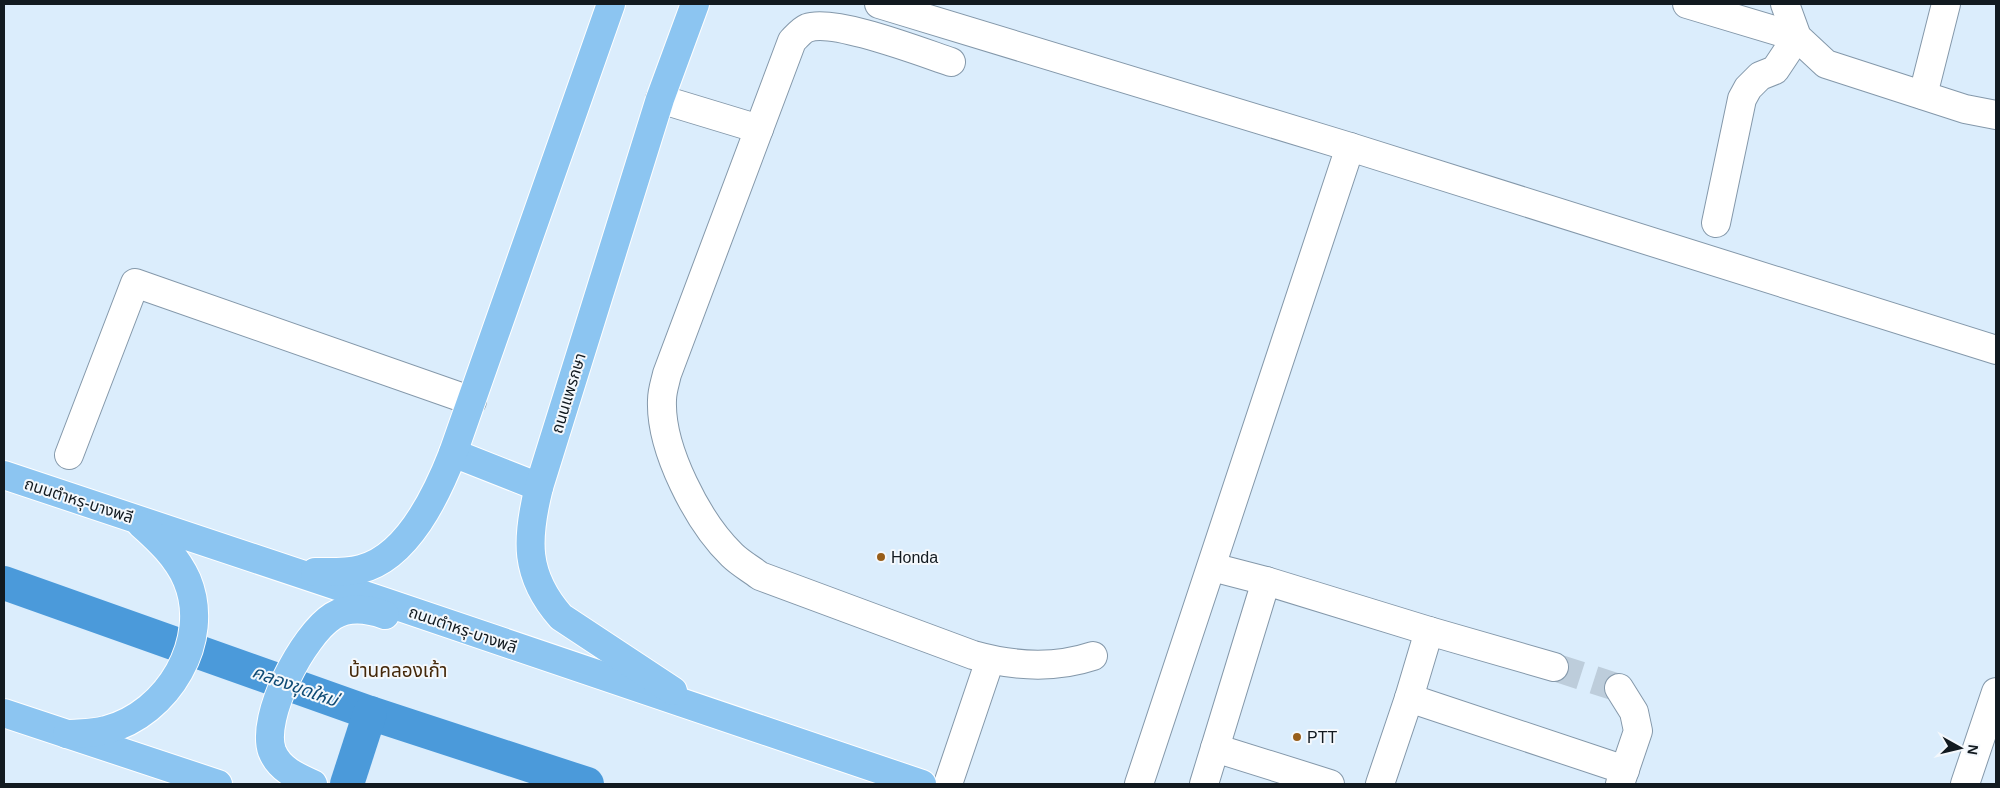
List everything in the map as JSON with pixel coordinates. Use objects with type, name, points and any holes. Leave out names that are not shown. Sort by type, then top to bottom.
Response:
[{"type":"main road","points":[[293,572],[339,572],[362,569],[378,561],[395,549],[421,518],[442,482],[454,453],[611,4]]},
{"type":"main road","name":"ถนนแพรกษา","points":[[695,4],[660,99],[539,487],[532,513],[530,541],[533,565],[547,601],[561,617],[705,712]]},
{"type":"main road","points":[[454,453],[539,487]]},
{"type":"main road","name":"ถนนตำหรุ-บางพลี","points":[[4,476],[922,784]]},
{"type":"main road","points":[[68,734],[106,730],[143,712],[159,698],[179,672],[191,644],[194,628],[194,610],[192,593],[186,578],[162,543],[136,519]]},
{"type":"main road","points":[[311,784],[286,770],[272,751],[270,734],[276,704],[290,671],[309,641],[332,616],[349,610],[373,610],[638,701],[782,738]]},
{"type":"main road","points":[[4,713],[218,784]]},
{"type":"street","points":[[879,4],[1350,147],[1996,350]]},
{"type":"street","points":[[1687,4],[1797,37],[1826,64],[1965,109],[1996,115]]},
{"type":"street","points":[[1785,4],[1797,37]]},
{"type":"street","points":[[1923,95],[1946,4]]},
{"type":"street","points":[[951,62],[845,28],[822,26],[806,28],[792,41],[667,374],[663,389],[663,414],[668,438],[684,484],[695,507],[733,556],[760,576],[990,660],[1022,664],[1067,663],[1093,656]]},
{"type":"street","points":[[1716,223],[1742,99],[1748,88],[1760,76],[1775,70],[1797,37]]},
{"type":"street","points":[[660,99],[759,129]]},
{"type":"street","points":[[1139,784],[1350,147]]},
{"type":"street","points":[[69,455],[135,283],[472,401]]},
{"type":"street","points":[[1212,567],[1266,581],[1554,668]]},
{"type":"street","points":[[1204,784],[1266,581]]},
{"type":"street","points":[[1380,784],[1409,698],[1428,631]]},
{"type":"street","points":[[948,784],[990,660]]},
{"type":"street","points":[[1409,698],[1623,777],[1638,731],[1634,712],[1619,688]]},
{"type":"street","points":[[1966,784],[1996,692]]},
{"type":"street","points":[[1215,748],[1330,784]]},
{"type":"waterway","name":"คลองขุดใหม่","points":[[4,583],[370,713],[587,784]]},
{"type":"waterway","points":[[347,784],[370,713]]},
{"type":"tunnel","points":[[1554,667],[1619,688]]},
{"type":"place","name":"Honda","points":[[881,557]]},
{"type":"place","name":"PTT","points":[[1297,737]]},
{"type":"district","name":"บ้านคลองเก้า","points":[[398,670]]}]
